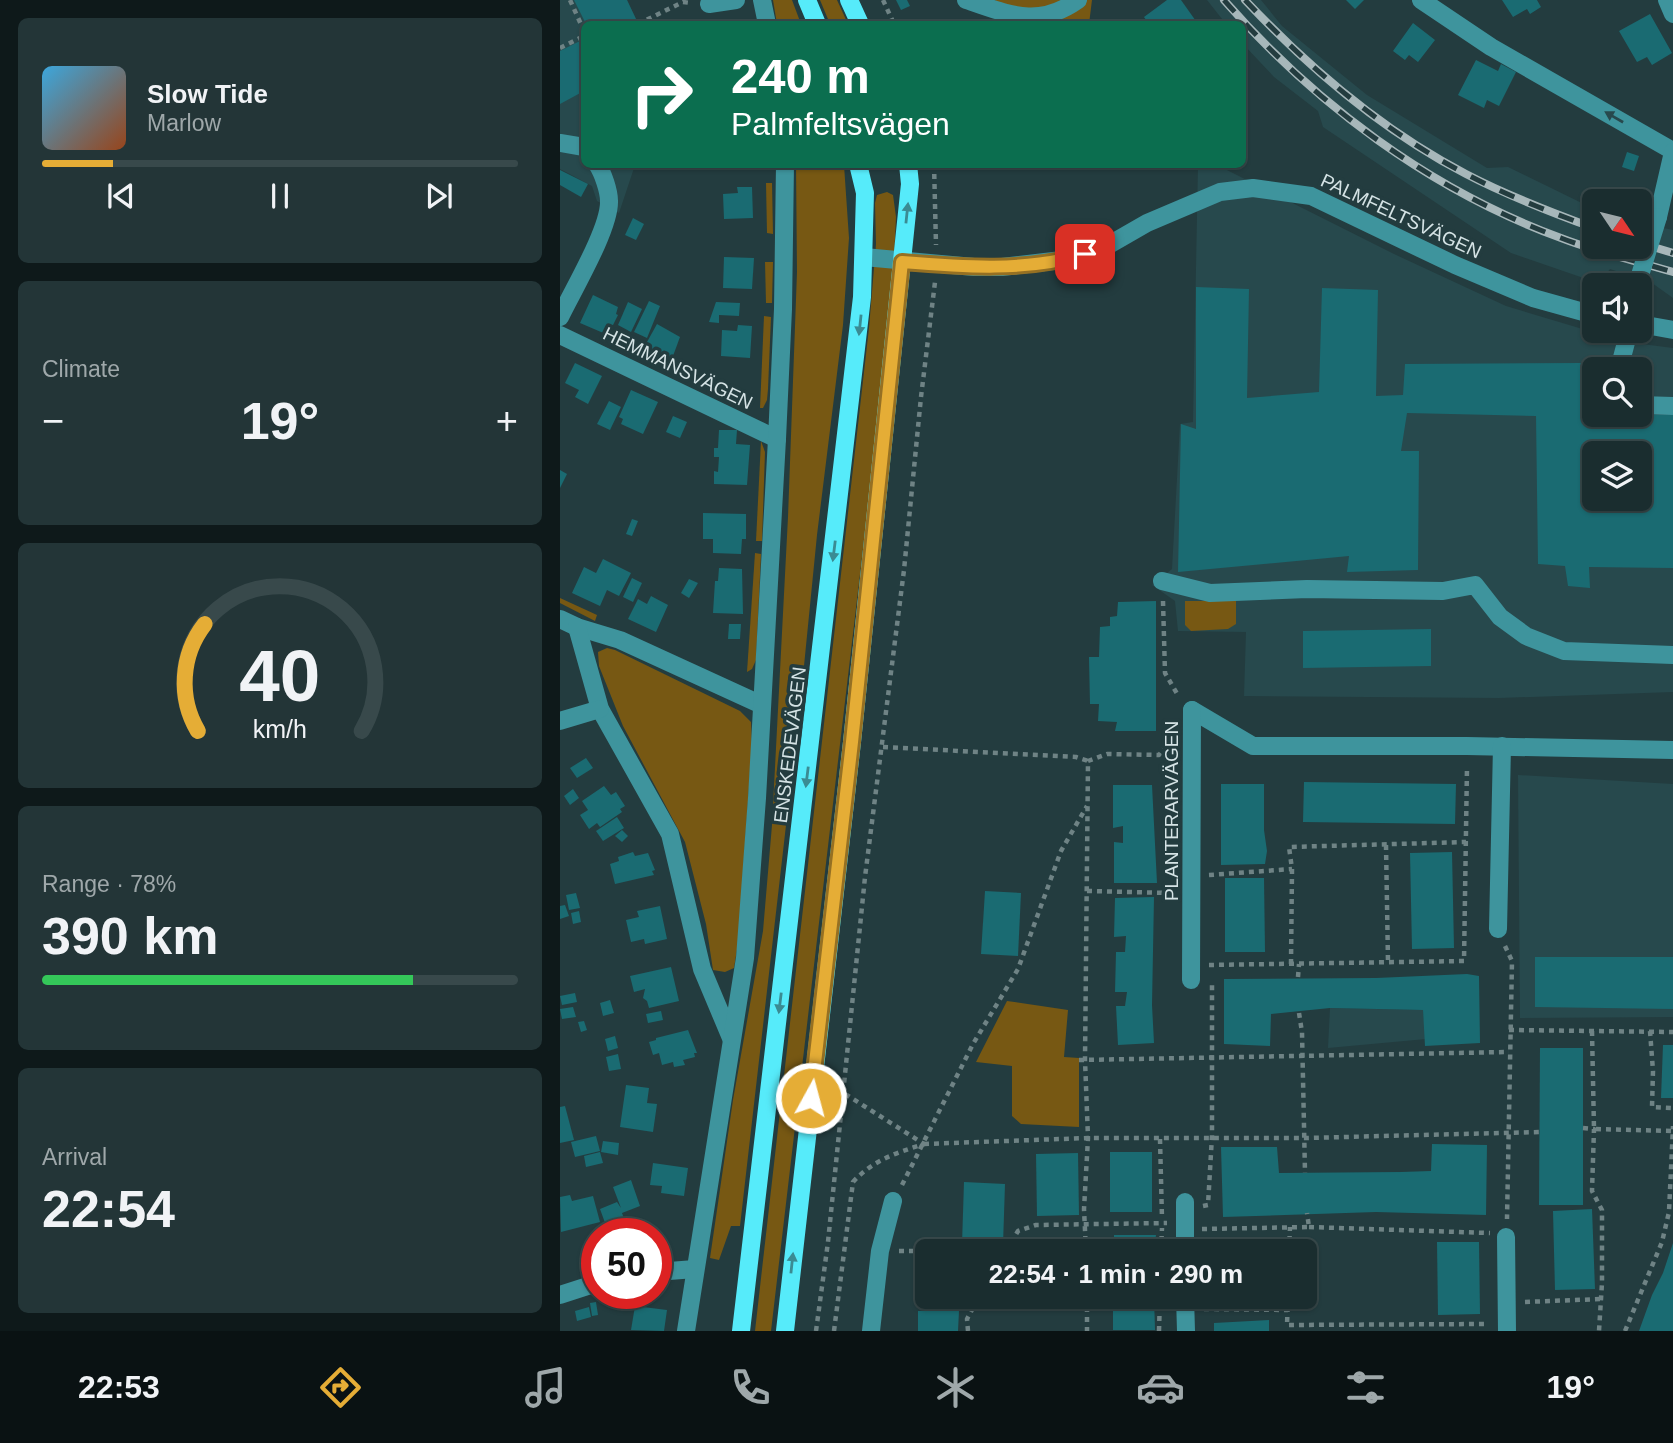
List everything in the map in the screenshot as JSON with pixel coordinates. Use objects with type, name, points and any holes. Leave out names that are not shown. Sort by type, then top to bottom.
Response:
[{"type":"main road","points":[[807,0],[816,21]]},
{"type":"main road","points":[[849,0],[859,21]]},
{"type":"main road","name":"ENSKEDEVÄGEN","points":[[741,1331],[853,394],[864,257],[864,193],[859,168]]},
{"type":"main road","points":[[785,1331],[852,742],[910,184],[908,168]]},
{"type":"street","points":[[709,4],[736,0]]},
{"type":"street","points":[[762,0],[766,21]]},
{"type":"street","points":[[966,0],[1003,12],[1039,18],[1061,12],[1078,0]]},
{"type":"street","points":[[1421,0],[1491,47],[1673,152],[1658,217],[1641,273]]},
{"type":"street","points":[[1667,0],[1673,14]]},
{"type":"street","points":[[560,143],[581,146]]},
{"type":"street","points":[[560,317],[603,226],[609,201],[600,168]]},
{"type":"street","name":"ENSKEDEVÄGEN","points":[[686,1331],[744,958],[777,439],[785,168]]},
{"type":"street","name":"PALMFELTSVÄGEN","points":[[864,257],[937,265],[1002,267],[1070,259],[1100,250],[1147,223],[1220,192],[1253,188],[1311,196],[1455,265],[1533,298],[1582,312]]},
{"type":"street","points":[[1652,326],[1673,330]]},
{"type":"street","name":"HEMMANSVÄGEN","points":[[560,335],[777,439]]},
{"type":"street","points":[[1652,405],[1673,406]]},
{"type":"street","points":[[1162,581],[1210,593],[1307,589],[1443,591],[1475,585],[1500,617],[1526,636],[1564,652],[1673,655]]},
{"type":"street","points":[[568,623],[620,640],[762,705]]},
{"type":"street","points":[[568,623],[600,709],[670,834],[702,968],[731,1038]]},
{"type":"street","points":[[560,721],[600,709]]},
{"type":"street","name":"PLANTERARVÄGEN","points":[[1192,710],[1253,746],[1502,746],[1673,750]]},
{"type":"street","name":"PLANTERARVÄGEN","points":[[1191,973],[1192,710]]},
{"type":"street","points":[[1498,929],[1502,746]]},
{"type":"street","points":[[871,1331],[880,1251],[893,1200]]},
{"type":"street","points":[[1184,1216],[1185,1239]]},
{"type":"street","points":[[1506,1236],[1507,1331]]},
{"type":"street","points":[[672,1271],[695,1269]]},
{"type":"street","points":[[560,1295],[581,1288]]},
{"type":"street","points":[[1186,1309],[1186,1331]]},
{"type":"path","points":[[570,0],[581,26]]},
{"type":"path","points":[[883,0],[893,21]]},
{"type":"path","points":[[644,21],[676,6]]},
{"type":"path","points":[[560,48],[581,35]]},
{"type":"path","points":[[816,1331],[828,1242],[865,877],[904,570],[920,397],[937,265],[934,168]]},
{"type":"path","points":[[883,747],[1076,757],[1088,761],[1107,754],[1159,755],[1192,710],[1175,693],[1165,673],[1162,581]]},
{"type":"path","points":[[1191,973],[1212,965],[1464,961],[1467,746]]},
{"type":"path","points":[[1086,1239],[1084,1209],[1087,1138],[1082,1060],[1088,761]]},
{"type":"path","points":[[893,1200],[973,1044],[1018,969],[1061,851],[1088,804]]},
{"type":"path","points":[[1291,964],[1292,869],[1289,847],[1466,842]]},
{"type":"path","points":[[1386,845],[1388,962]]},
{"type":"path","points":[[1087,891],[1191,884],[1292,869]]},
{"type":"path","points":[[1184,1216],[1290,1227],[1486,1233],[1506,1236],[1512,961],[1498,929]]},
{"type":"path","points":[[1298,964],[1298,977]]},
{"type":"path","points":[[1013,1239],[1018,1231],[1035,1225],[1162,1223],[1208,1205],[1212,1136],[1212,965]]},
{"type":"path","points":[[1299,1013],[1303,1056],[1306,1173]]},
{"type":"path","points":[[1509,1030],[1673,1032]]},
{"type":"path","points":[[1592,1031],[1592,1191],[1602,1210],[1599,1331]]},
{"type":"path","points":[[1650,1031],[1652,1107],[1673,1108]]},
{"type":"path","points":[[1082,1060],[1510,1052]]},
{"type":"path","points":[[842,1092],[924,1144]]},
{"type":"path","points":[[1583,1128],[1673,1129],[1669,1212],[1662,1242],[1625,1331]]},
{"type":"path","points":[[834,1331],[853,1182],[884,1157],[924,1144],[1087,1138],[1305,1138],[1540,1132]]},
{"type":"path","points":[[1160,1139],[1161,1239]]},
{"type":"path","points":[[1307,1213],[1309,1227]]},
{"type":"path","points":[[1290,1227],[1290,1239]]},
{"type":"path","points":[[1486,1233],[1486,1246]]},
{"type":"path","points":[[880,1251],[915,1251]]},
{"type":"path","points":[[1506,1303],[1601,1299]]},
{"type":"path","points":[[968,1331],[967,1319],[972,1309]]},
{"type":"path","points":[[1087,1309],[1087,1331]]},
{"type":"path","points":[[1158,1331],[1159,1309]]},
{"type":"path","points":[[1273,1309],[1287,1310],[1287,1325],[1486,1324],[1486,1311]]},
{"type":"shaded area","points":[[560,0],[627,0],[636,19],[632,21],[581,21],[581,168],[634,168],[619,213],[597,201],[592,186],[560,169]]},
{"type":"shaded area","points":[[773,0],[792,0],[800,21],[776,21]]},
{"type":"shaded area","points":[[820,0],[837,0],[847,21],[829,21]]},
{"type":"shaded area","points":[[994,0],[1092,0],[1089,21],[1037,21]]},
{"type":"shaded area","points":[[1207,0],[1261,0],[1282,26],[1367,95],[1487,168],[1508,167],[1582,203],[1582,259],[1652,259],[1652,226],[1673,230],[1673,298],[1652,283],[1652,273],[1622,273],[1610,269],[1607,273],[1582,273],[1582,277],[1511,253],[1323,127],[1318,111],[1274,77],[1246,47],[1246,21],[1224,21]]},
{"type":"shaded area","points":[[796,168],[844,168],[849,238],[843,325],[817,535],[802,686],[740,1226],[731,1226],[719,1260],[710,1258],[733,1100],[763,931],[772,825],[797,272]]},
{"type":"shaded area","points":[[1198,168],[1223,168],[1394,254],[1506,306],[1582,329],[1582,343],[1634,343],[1673,348],[1673,692],[1499,698],[1244,696],[1246,632],[1178,631],[1175,601],[1152,585],[1172,569],[1180,424],[1193,422]]},
{"type":"shaded area","points":[[766,183],[772,183],[773,234],[767,233]]},
{"type":"shaded area","points":[[887,192],[893,195],[896,217],[892,302],[771,1331],[755,1331],[869,328],[876,244],[875,203],[877,195]]},
{"type":"shaded area","points":[[765,262],[773,262],[772,303],[766,303]]},
{"type":"shaded area","points":[[764,316],[771,317],[768,389],[767,400],[763,408],[760,408]]},
{"type":"shaded area","points":[[761,441],[765,452],[762,541],[756,541]]},
{"type":"shaded area","points":[[755,553],[761,554],[756,660],[752,669],[747,672]]},
{"type":"shaded area","points":[[560,598],[597,615],[595,621],[560,603]]},
{"type":"shaded area","points":[[1185,601],[1236,601],[1236,624],[1228,629],[1191,631],[1185,625]]},
{"type":"shaded area","points":[[607,648],[740,711],[751,722],[752,745],[738,943],[734,968],[725,972],[713,970],[706,924],[685,842],[623,726],[599,666],[598,652]]},
{"type":"shaded area","points":[[1518,775],[1673,784],[1673,1017],[1520,1018]]},
{"type":"shaded area","points":[[1007,1001],[1068,1010],[1064,1057],[1079,1058],[1079,1127],[1021,1124],[1012,1116],[1012,1066],[976,1062]]},
{"type":"shaded area","points":[[1330,1008],[1423,1010],[1426,1039],[1328,1048]]},
{"type":"building","points":[[574,0],[627,0],[636,19],[632,21],[584,21]]},
{"type":"building","points":[[896,0],[907,0],[910,6],[901,10]]},
{"type":"building","points":[[1167,0],[1181,0],[1196,21],[1147,21],[1144,17]]},
{"type":"building","points":[[1346,0],[1364,0],[1355,9]]},
{"type":"building","points":[[1502,0],[1537,0],[1541,7],[1530,14],[1527,9],[1513,17]]},
{"type":"building","points":[[1650,14],[1672,53],[1652,65],[1647,57],[1637,62],[1619,31]]},
{"type":"building","points":[[1413,23],[1435,40],[1418,62],[1409,55],[1405,60],[1393,51]]},
{"type":"building","points":[[581,40],[581,93],[560,104],[560,51]]},
{"type":"building","points":[[1476,60],[1498,71],[1501,64],[1516,72],[1499,106],[1487,100],[1484,108],[1458,95]]},
{"type":"building","points":[[1627,152],[1639,156],[1634,171],[1622,167]]},
{"type":"building","points":[[560,170],[588,184],[581,197],[560,185]]},
{"type":"building","points":[[737,187],[752,187],[753,218],[724,219],[723,194],[738,193]]},
{"type":"building","points":[[633,218],[644,224],[636,240],[625,235]]},
{"type":"building","points":[[724,257],[754,258],[752,289],[723,288]]},
{"type":"building","points":[[1196,287],[1249,289],[1247,398],[1319,392],[1322,288],[1378,290],[1376,396],[1403,395],[1405,364],[1582,363],[1582,427],[1652,427],[1652,415],[1673,415],[1673,568],[1589,567],[1590,588],[1568,586],[1565,566],[1538,564],[1536,416],[1407,413],[1401,451],[1419,451],[1418,570],[1347,572],[1349,556],[1178,572],[1181,424],[1196,429]]},
{"type":"building","points":[[593,295],[618,307],[618,315],[608,335],[580,323]]},
{"type":"building","points":[[649,301],[660,306],[647,338],[634,332]]},
{"type":"building","points":[[628,302],[642,309],[631,332],[618,325]]},
{"type":"building","points":[[716,302],[740,303],[739,316],[719,315],[719,323],[709,322]]},
{"type":"building","points":[[657,324],[680,337],[670,364],[642,351]]},
{"type":"building","points":[[738,325],[752,326],[750,358],[721,356],[722,330],[737,331]]},
{"type":"building","points":[[575,363],[602,376],[588,404],[575,397],[579,390],[565,383]]},
{"type":"building","points":[[631,390],[658,402],[643,434],[621,424],[623,419],[619,417]]},
{"type":"building","points":[[609,401],[621,407],[610,430],[597,424]]},
{"type":"building","points":[[673,416],[687,422],[680,438],[666,432]]},
{"type":"building","points":[[719,430],[737,430],[736,444],[750,445],[747,485],[714,484],[714,471],[718,472],[719,457],[714,457],[714,448],[718,448]]},
{"type":"building","points":[[560,470],[567,474],[560,488]]},
{"type":"building","points":[[703,513],[746,514],[746,539],[742,539],[741,554],[713,553],[713,539],[703,539]]},
{"type":"building","points":[[632,519],[638,521],[632,536],[626,534]]},
{"type":"building","points":[[603,559],[631,573],[619,596],[607,590],[600,606],[572,593],[584,567],[596,573]]},
{"type":"building","points":[[719,568],[742,569],[743,614],[713,613],[715,581],[718,581]]},
{"type":"building","points":[[632,578],[642,583],[633,602],[623,597]]},
{"type":"building","points":[[689,579],[698,583],[689,598],[681,593]]},
{"type":"building","points":[[651,596],[668,605],[656,632],[628,619],[638,599],[647,604]]},
{"type":"building","points":[[1156,601],[1156,731],[1115,731],[1117,722],[1098,721],[1099,704],[1090,704],[1089,657],[1099,657],[1100,627],[1110,626],[1110,617],[1117,616],[1118,602]]},
{"type":"building","points":[[729,624],[741,624],[740,639],[728,639]]},
{"type":"building","points":[[1431,629],[1431,666],[1303,668],[1303,631]]},
{"type":"building","points":[[586,758],[593,768],[577,778],[570,768]]},
{"type":"building","points":[[1304,782],[1456,784],[1455,824],[1303,822]]},
{"type":"building","points":[[1221,784],[1264,784],[1267,851],[1265,864],[1221,865]]},
{"type":"building","points":[[1113,785],[1152,785],[1157,883],[1114,883],[1114,842],[1123,843],[1123,826],[1113,828]]},
{"type":"building","points":[[604,786],[611,795],[616,792],[625,806],[620,809],[622,812],[600,827],[597,823],[589,829],[580,815],[588,810],[582,801]]},
{"type":"building","points":[[573,789],[579,798],[570,805],[564,796]]},
{"type":"building","points":[[617,817],[624,828],[603,841],[596,831]]},
{"type":"building","points":[[622,830],[628,836],[622,842],[615,836]]},
{"type":"building","points":[[633,852],[635,856],[648,853],[655,870],[652,871],[654,875],[615,884],[610,864],[619,861],[618,857]]},
{"type":"building","points":[[1452,852],[1454,948],[1412,949],[1410,853]]},
{"type":"building","points":[[1225,878],[1264,878],[1265,952],[1225,952]]},
{"type":"building","points":[[985,891],[1021,893],[1018,956],[981,954]]},
{"type":"building","points":[[576,893],[580,908],[569,910],[566,895]]},
{"type":"building","points":[[1154,897],[1154,1043],[1118,1045],[1116,1006],[1125,1006],[1127,992],[1115,992],[1116,952],[1125,952],[1126,936],[1114,937],[1115,898]]},
{"type":"building","points":[[565,905],[569,916],[560,919],[560,906]]},
{"type":"building","points":[[660,906],[667,939],[645,944],[644,939],[631,942],[626,920],[639,917],[637,911]]},
{"type":"building","points":[[579,911],[581,922],[573,924],[571,913]]},
{"type":"building","points":[[1535,957],[1673,957],[1673,1009],[1535,1007]]},
{"type":"building","points":[[671,967],[679,1001],[649,1008],[643,998],[645,989],[634,992],[630,976]]},
{"type":"building","points":[[1467,974],[1479,976],[1480,1043],[1425,1046],[1423,1010],[1330,1008],[1271,1014],[1270,1046],[1224,1044],[1224,979],[1376,978]]},
{"type":"building","points":[[575,993],[577,1002],[562,1005],[560,996]]},
{"type":"building","points":[[610,1000],[614,1013],[603,1016],[600,1003]]},
{"type":"building","points":[[573,1007],[576,1017],[562,1019],[560,1009]]},
{"type":"building","points":[[661,1011],[663,1020],[648,1023],[646,1014]]},
{"type":"building","points":[[584,1021],[587,1030],[581,1032],[578,1022]]},
{"type":"building","points":[[688,1030],[697,1053],[694,1053],[695,1057],[683,1060],[685,1065],[674,1067],[673,1062],[662,1065],[659,1053],[653,1055],[649,1042]]},
{"type":"building","points":[[615,1036],[618,1048],[608,1051],[605,1039]]},
{"type":"building","points":[[1663,1045],[1673,1045],[1673,1098],[1661,1098]]},
{"type":"building","points":[[1540,1048],[1583,1048],[1583,1205],[1539,1205]]},
{"type":"building","points":[[618,1054],[621,1069],[609,1071],[606,1057]]},
{"type":"building","points":[[626,1085],[649,1088],[647,1103],[657,1104],[653,1132],[620,1127]]},
{"type":"building","points":[[565,1106],[574,1140],[560,1143],[560,1107]]},
{"type":"building","points":[[596,1136],[600,1151],[575,1157],[571,1142]]},
{"type":"building","points":[[603,1141],[619,1143],[618,1155],[601,1152]]},
{"type":"building","points":[[1432,1144],[1487,1145],[1486,1215],[1376,1212],[1223,1217],[1221,1147],[1277,1147],[1279,1173],[1401,1172],[1431,1171]]},
{"type":"building","points":[[600,1152],[603,1163],[586,1167],[584,1156]]},
{"type":"building","points":[[1110,1152],[1152,1152],[1152,1212],[1110,1212]]},
{"type":"building","points":[[1078,1153],[1079,1215],[1037,1216],[1036,1154]]},
{"type":"building","points":[[653,1163],[688,1168],[684,1196],[661,1193],[662,1186],[650,1185]]},
{"type":"building","points":[[631,1180],[640,1206],[622,1213],[624,1218],[603,1218],[600,1209],[617,1202],[621,1208],[613,1187]]},
{"type":"building","points":[[964,1182],[1005,1184],[1003,1239],[962,1239]]},
{"type":"building","points":[[570,1195],[572,1201],[593,1196],[599,1218],[581,1218],[581,1227],[561,1232],[560,1197]]},
{"type":"building","points":[[1592,1209],[1595,1289],[1555,1290],[1553,1211]]},
{"type":"building","points":[[1114,1235],[1156,1235],[1156,1239],[1114,1239]]},
{"type":"building","points":[[1437,1242],[1479,1242],[1480,1314],[1438,1315]]},
{"type":"building","points":[[1673,1243],[1673,1331],[1639,1331],[1663,1273]]},
{"type":"building","points":[[589,1309],[591,1317],[577,1321],[575,1311]]},
{"type":"building","points":[[591,1309],[597,1309],[598,1315],[592,1316]]},
{"type":"building","points":[[634,1309],[667,1310],[664,1331],[631,1330]]},
{"type":"building","points":[[1113,1309],[1154,1309],[1155,1330],[1113,1330]]},
{"type":"building","points":[[918,1311],[959,1311],[958,1331],[918,1331]]},
{"type":"building","points":[[1269,1320],[1269,1331],[1214,1331],[1214,1323]]},
{"type":"railway","points":[[1224,0],[1243,21]]},
{"type":"railway","points":[[1245,0],[1321,74],[1405,138],[1482,182],[1582,223]]},
{"type":"railway","points":[[1246,24],[1336,108],[1421,169],[1513,218],[1575,243],[1673,272]]},
{"type":"railway","points":[[1652,247],[1673,253]]},
{"type":"route","points":[[811,1098],[852,742],[902,262],[1002,267],[1070,259],[1085,254]]}]
